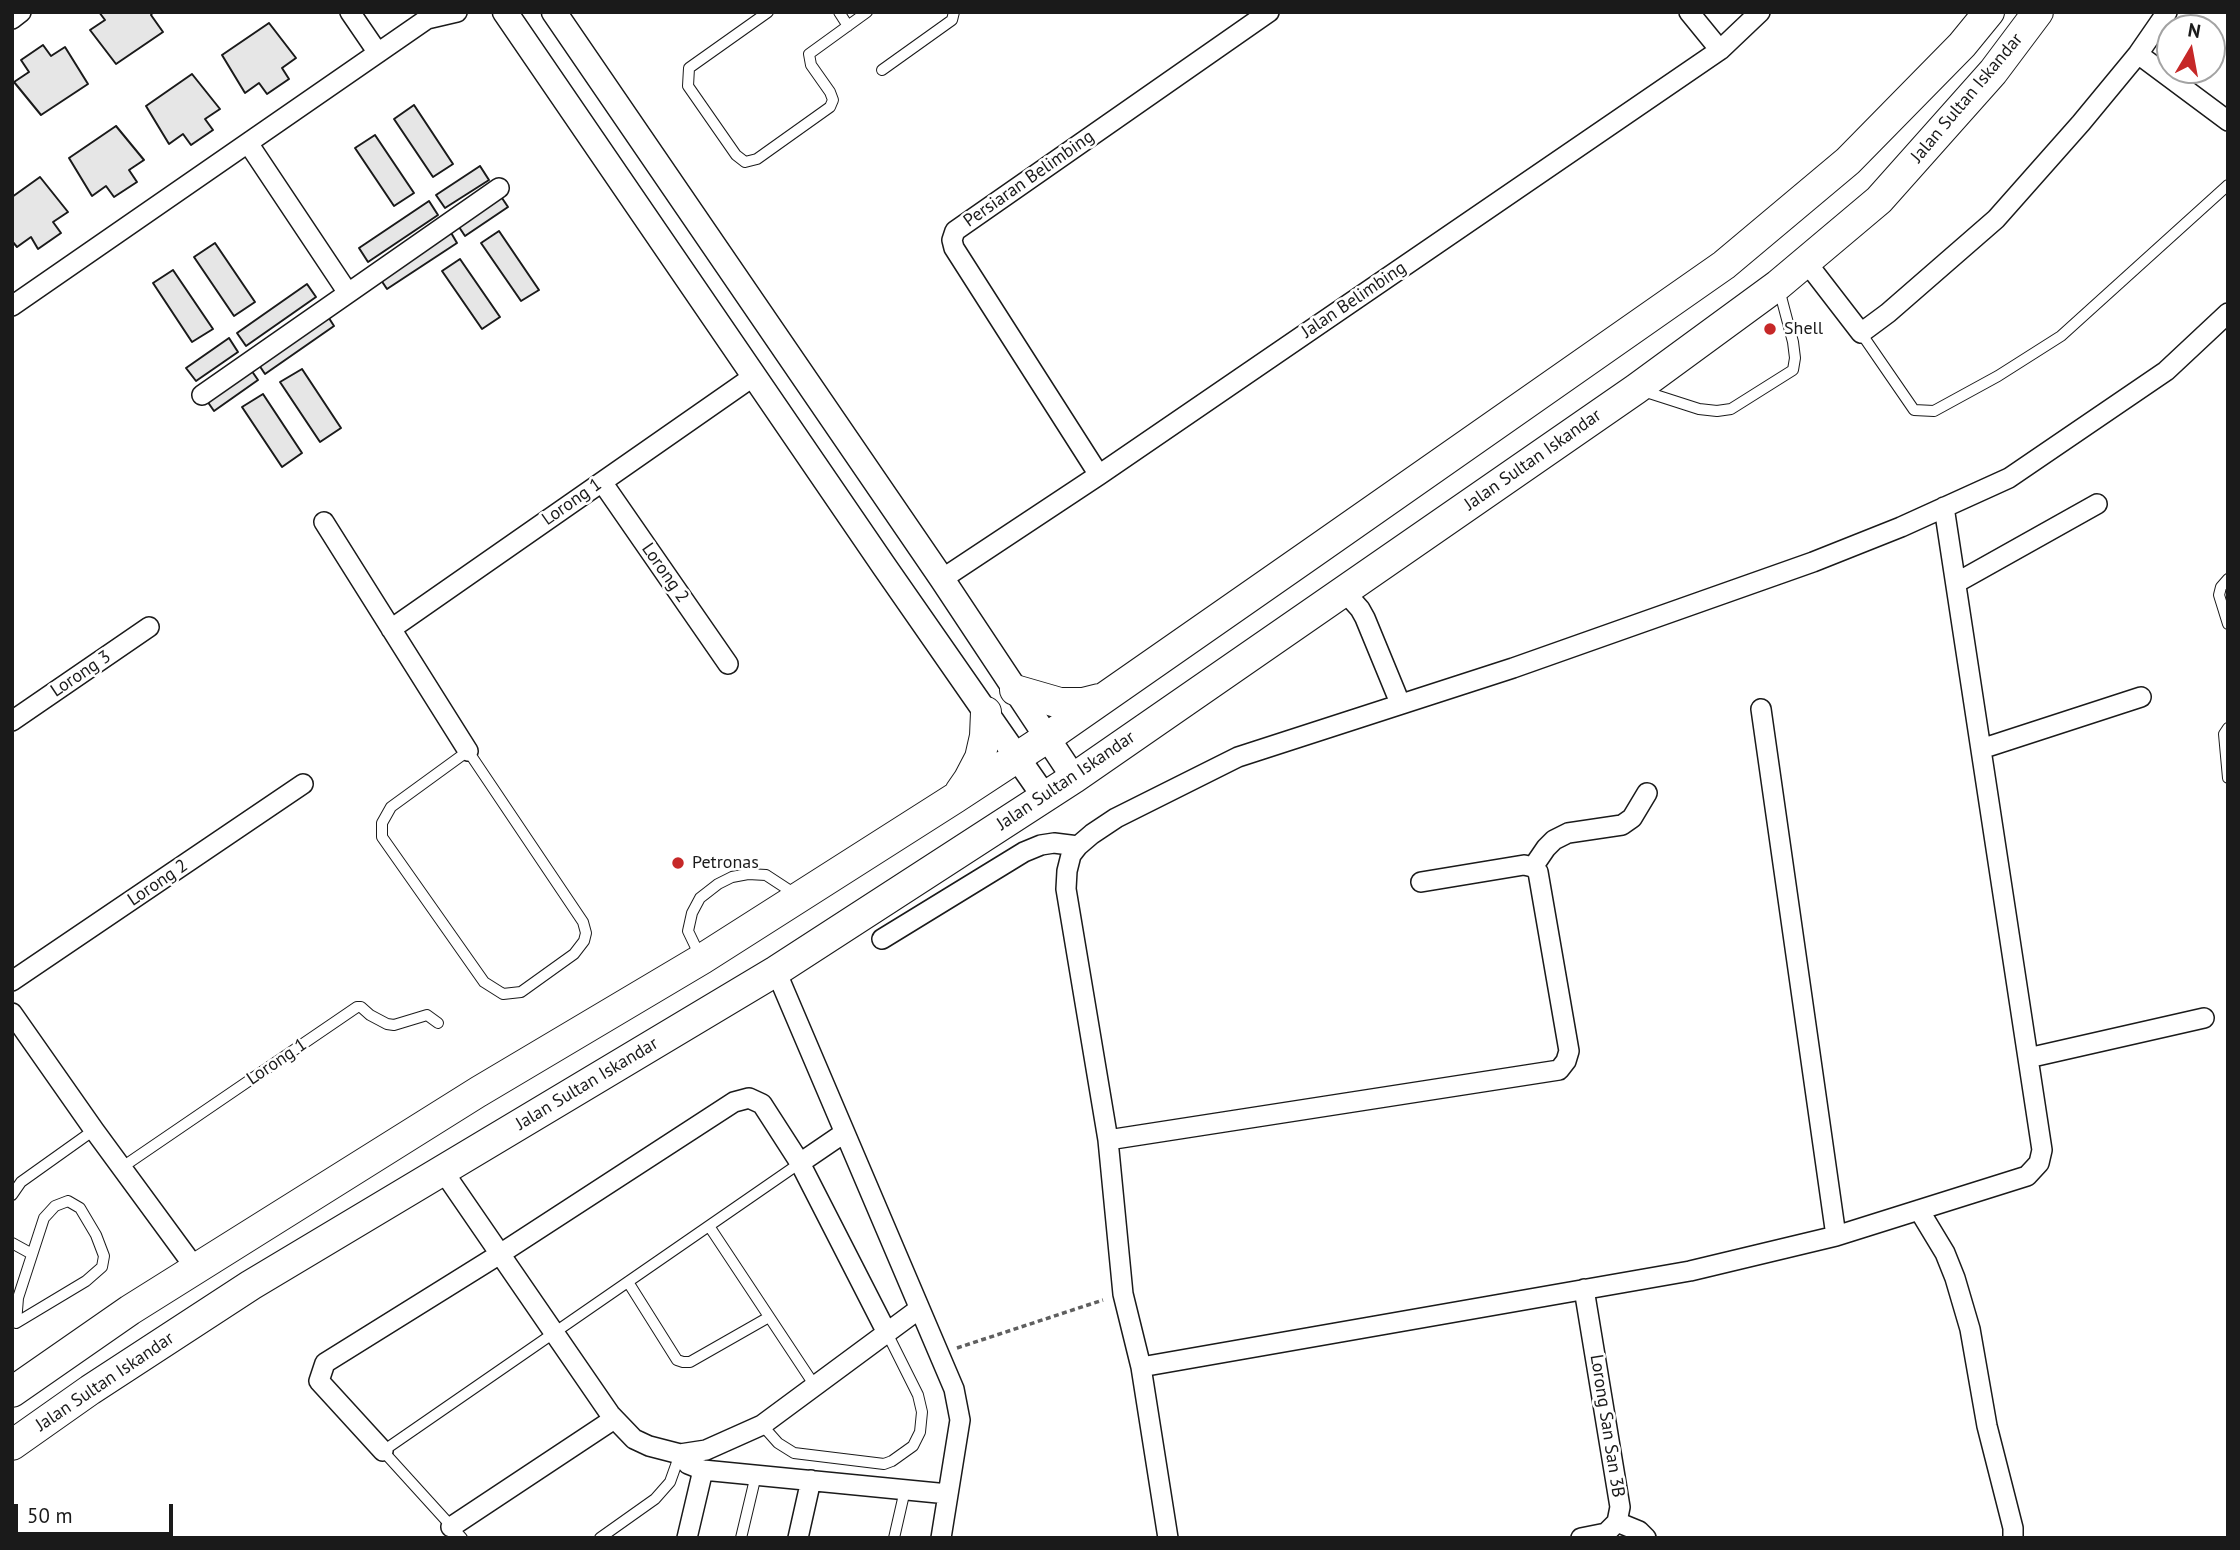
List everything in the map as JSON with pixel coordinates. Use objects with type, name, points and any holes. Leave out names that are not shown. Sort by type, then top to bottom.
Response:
[{"type":"main road","points":[[12,1392],[130,1310],[478,1093],[702,959],[955,798],[1104,698],[1724,265],[1848,161],[1962,46],[1989,12]]},
{"type":"main road","name":"Jalan Sultan Iskandar","points":[[12,1445],[251,1284],[775,971],[1074,778],[1636,389],[1807,263],[1879,200],[1993,72],[2038,12]]},
{"type":"main road","points":[[1015,690],[1060,703],[1083,703],[1104,698]]},
{"type":"main road","points":[[955,798],[969,779],[979,758],[985,736],[986,712]]},
{"type":"street","points":[[12,19],[21,12]]},
{"type":"street","points":[[350,12],[378,53]]},
{"type":"street","points":[[12,306],[429,15],[457,12]]},
{"type":"street","points":[[505,12],[1044,796]]},
{"type":"street","name":"Persiaran Belimbing","points":[[1099,475],[954,248],[952,240],[955,231],[1269,12]]},
{"type":"street","points":[[1689,12],[1720,50]]},
{"type":"street","name":"Jalan Belimbing","points":[[942,579],[1099,475],[1720,50],[1760,12]]},
{"type":"street","points":[[1807,263],[1861,333],[1888,313],[1996,219],[2138,54],[2167,12]]},
{"type":"street","points":[[559,15],[1074,778]]},
{"type":"street","points":[[2138,54],[2228,121]]},
{"type":"street","points":[[248,143],[348,293]]},
{"type":"street","points":[[202,395],[499,188]]},
{"type":"street","points":[[1168,1538],[1141,1367],[1123,1293],[1108,1140],[1066,889],[1071,855],[1078,846],[1116,818],[1238,757],[1513,668],[1813,562],[2009,478],[2166,371],[2228,313]]},
{"type":"street","name":"Lorong 1","points":[[391,629],[754,376]]},
{"type":"street","name":"Lorong 2","points":[[602,482],[728,664]]},
{"type":"street","points":[[1956,583],[2097,504]]},
{"type":"street","points":[[1141,1367],[1690,1271],[1836,1236],[2027,1176],[2039,1163],[2042,1150],[1944,507]]},
{"type":"street","points":[[324,522],[468,751]]},
{"type":"street","points":[[1344,591],[1365,618],[1400,703]]},
{"type":"street","name":"Lorong 3","points":[[12,721],[149,628]]},
{"type":"street","points":[[1981,749],[2141,697]]},
{"type":"street","points":[[1761,709],[1836,1236]]},
{"type":"street","name":"Lorong 2","points":[[12,981],[303,784]]},
{"type":"street","points":[[1533,867],[1554,840],[1568,834],[1622,825],[1632,818],[1647,793]]},
{"type":"street","points":[[882,939],[1024,852],[1054,843],[1078,846]]},
{"type":"street","points":[[1108,1140],[1559,1070],[1570,1051],[1538,872],[1533,867],[1524,865],[1421,882]]},
{"type":"street","points":[[775,971],[954,1389],[960,1420],[941,1538]]},
{"type":"street","points":[[12,1013],[196,1269]]},
{"type":"street","points":[[2028,1058],[2204,1018]]},
{"type":"street","points":[[383,1451],[319,1381],[325,1363],[500,1254],[734,1102],[749,1098],[762,1104],[800,1163],[887,1333]]},
{"type":"street","points":[[800,1163],[844,1133]]},
{"type":"street","points":[[443,1171],[614,1419],[634,1439],[649,1446],[680,1454],[713,1448],[762,1425],[919,1309]]},
{"type":"street","points":[[1919,1210],[1945,1253],[1967,1316],[1987,1426],[2013,1528],[2013,1538]]},
{"type":"street","name":"Lorong San San 3B","points":[[1581,1538],[1606,1534],[1617,1522],[1620,1507],[1584,1289]]},
{"type":"street","points":[[457,1532],[614,1419]]},
{"type":"street","points":[[680,1454],[688,1464],[703,1470],[948,1494]]},
{"type":"street","points":[[684,1535],[703,1470]]},
{"type":"street","points":[[798,1538],[811,1480]]},
{"type":"street","points":[[1617,1522],[1639,1531],[1646,1538]]},
{"type":"lane","points":[[768,12],[689,68],[688,86],[736,155],[745,162],[757,159],[830,107],[833,100],[830,92],[811,65],[809,54],[867,12]]},
{"type":"lane","points":[[839,12],[848,26]]},
{"type":"lane","points":[[882,70],[952,20],[954,12]]},
{"type":"lane","points":[[1861,333],[1913,410],[1934,411],[1998,376],[2061,336],[2228,185]]},
{"type":"lane","points":[[1636,389],[1699,409],[1717,411],[1731,409],[1793,370],[1793,342],[1778,285]]},
{"type":"lane","points":[[2228,579],[2221,587],[2219,596],[2228,624]]},
{"type":"lane","points":[[2228,728],[2224,734],[2228,778]]},
{"type":"lane","points":[[468,751],[583,922],[586,933],[584,941],[574,954],[521,992],[503,994],[484,982],[383,837],[382,823],[391,807],[468,751]]},
{"type":"lane","points":[[702,959],[688,931],[691,913],[700,898],[718,884],[748,873],[766,875],[800,897]]},
{"type":"lane","name":"Lorong 1","points":[[121,1168],[358,1007],[387,1024],[394,1025],[427,1015],[438,1023]]},
{"type":"lane","points":[[12,1195],[16,1179],[94,1130]]},
{"type":"lane","points":[[457,1532],[383,1451],[800,1163]]},
{"type":"lane","points":[[68,1201],[80,1208],[96,1235],[104,1256],[102,1267],[86,1281],[14,1326],[18,1298],[44,1219],[54,1206],[68,1201]]},
{"type":"lane","points":[[709,1226],[815,1387]]},
{"type":"lane","points":[[12,1243],[32,1254]]},
{"type":"lane","points":[[628,1282],[677,1360],[683,1362],[690,1362],[769,1317]]},
{"type":"lane","points":[[762,1425],[778,1443],[794,1453],[884,1464],[913,1447],[920,1432],[922,1412],[918,1395],[887,1333]]},
{"type":"lane","points":[[600,1538],[655,1499],[670,1482],[680,1454]]},
{"type":"lane","points":[[741,1538],[757,1475]]},
{"type":"lane","points":[[894,1538],[905,1490]]},
{"type":"path","points":[[939,1354],[1123,1293]]},
{"type":"building","points":[[99,12],[153,12],[151,15],[163,32],[116,64],[90,30],[105,20]]},
{"type":"building","points":[[269,23],[296,58],[282,68],[289,79],[267,94],[259,83],[245,93],[222,55]]},
{"type":"building","points":[[43,45],[51,56],[65,47],[88,84],[41,115],[14,82],[29,72],[21,60]]},
{"type":"building","points":[[192,74],[220,109],[205,119],[213,130],[191,145],[183,134],[169,144],[146,106]]},
{"type":"building","points":[[414,105],[453,164],[433,177],[394,119]]},
{"type":"building","points":[[116,126],[144,160],[129,170],[137,182],[114,197],[106,186],[92,196],[69,158]]},
{"type":"building","points":[[375,135],[414,193],[394,206],[355,148]]},
{"type":"building","points":[[480,166],[489,180],[445,208],[436,195]]},
{"type":"building","points":[[40,177],[68,212],[53,222],[61,233],[38,249],[31,237],[17,247],[12,241],[12,197]]},
{"type":"building","points":[[500,195],[508,207],[465,236],[457,224]]},
{"type":"building","points":[[429,201],[438,215],[368,262],[359,248]]},
{"type":"building","points":[[450,231],[457,243],[387,289],[379,277]]},
{"type":"building","points":[[499,231],[539,290],[521,301],[481,243]]},
{"type":"building","points":[[215,243],[255,302],[234,316],[194,257]]},
{"type":"building","points":[[460,259],[500,317],[482,329],[442,271]]},
{"type":"building","points":[[173,270],[213,329],[192,342],[153,283]]},
{"type":"building","points":[[307,284],[316,297],[246,346],[237,333]]},
{"type":"building","points":[[327,315],[334,326],[265,374],[257,362]]},
{"type":"building","points":[[229,338],[238,352],[196,381],[186,368]]},
{"type":"building","points":[[249,367],[258,380],[214,411],[205,398]]},
{"type":"building","points":[[302,369],[341,428],[320,442],[280,382]]},
{"type":"building","points":[[263,394],[302,453],[282,467],[242,407]]},
{"type":"place","name":"Shell","points":[[1770,329]]},
{"type":"place","name":"Petronas","points":[[678,863]]}]
